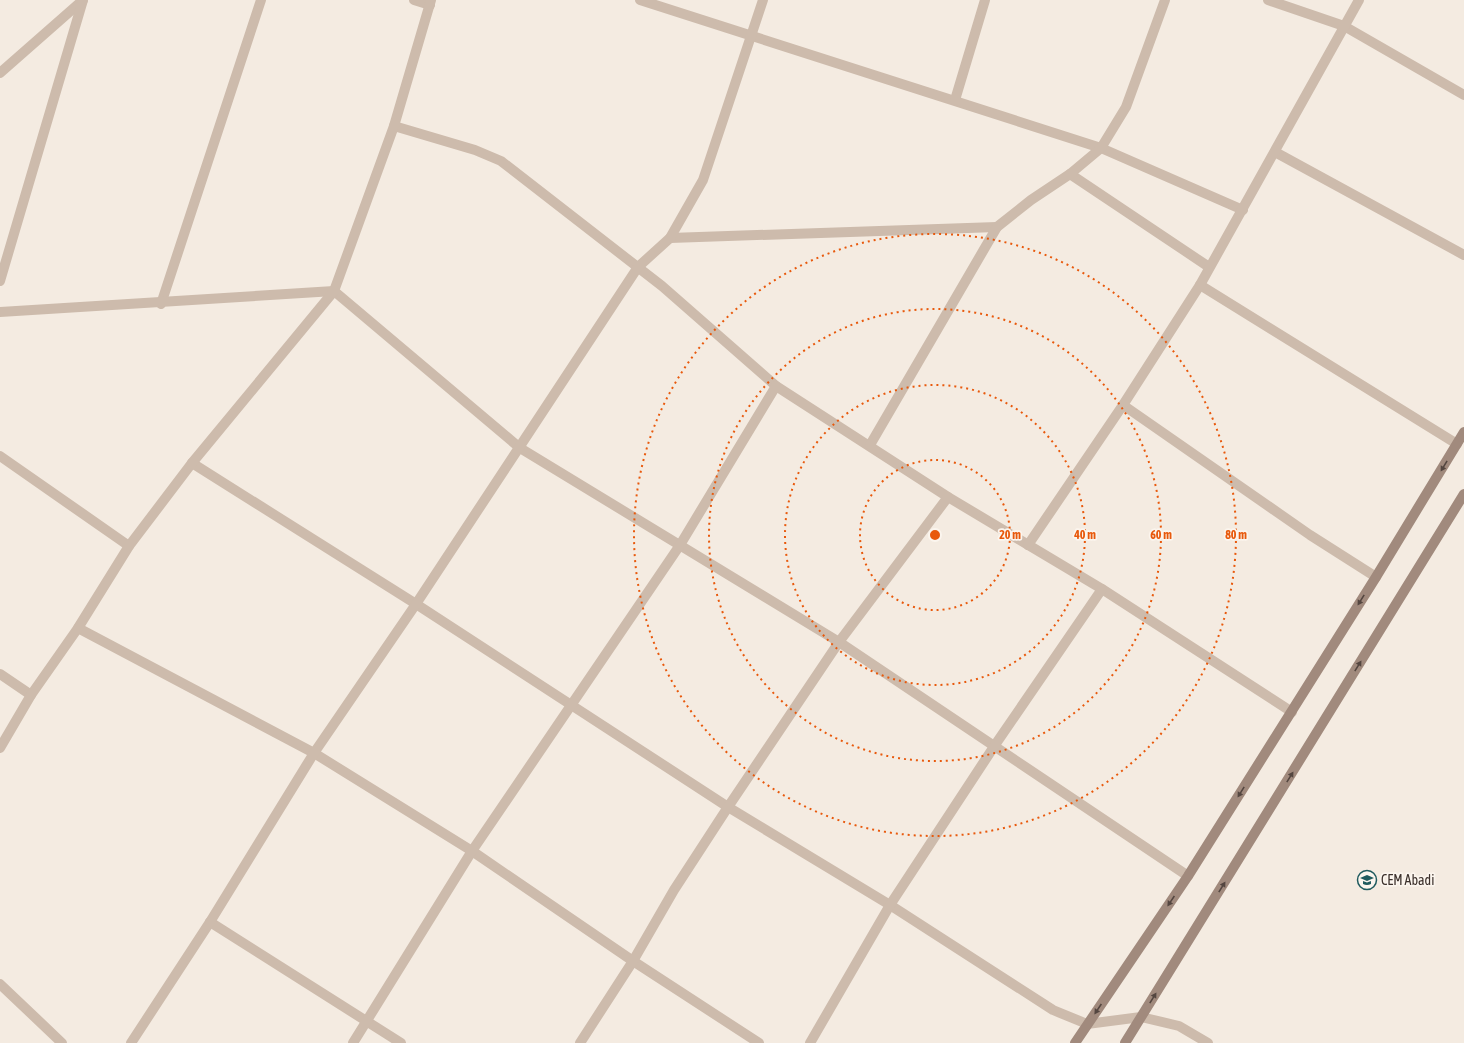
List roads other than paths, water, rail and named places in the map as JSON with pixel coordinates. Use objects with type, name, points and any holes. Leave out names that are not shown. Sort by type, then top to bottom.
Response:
[{"type":"main road","points":[[1075,1043],[1188,876],[1376,577],[1464,432]]},
{"type":"main road","points":[[1125,1043],[1464,494]]},
{"type":"street","points":[[161,304],[261,0]]},
{"type":"street","points":[[0,748],[31,695],[78,628],[129,546],[192,463],[334,291],[394,126],[430,3],[414,0]]},
{"type":"street","points":[[640,0],[1101,148],[1243,210]]},
{"type":"street","points":[[131,1043],[210,922],[314,753],[520,448],[638,267],[670,238],[703,180],[763,0]]},
{"type":"street","points":[[955,100],[985,0]]},
{"type":"street","points":[[870,445],[997,227],[1041,192],[1070,174],[1101,148],[1126,107],[1165,0]]},
{"type":"street","points":[[1268,0],[1344,26],[1464,95]]},
{"type":"street","points":[[1028,546],[1123,406],[1200,285],[1359,0]]},
{"type":"street","points":[[0,73],[78,2]]},
{"type":"street","points":[[0,281],[78,2]]},
{"type":"street","points":[[394,126],[475,150],[501,161],[662,286],[776,386],[870,445],[948,497],[1102,589],[1292,712]]},
{"type":"street","points":[[1275,152],[1464,256]]},
{"type":"street","points":[[1070,174],[1209,267]]},
{"type":"street","points":[[670,238],[997,227]]},
{"type":"street","points":[[1200,285],[1457,444]]},
{"type":"street","points":[[0,312],[161,304],[334,291],[520,448],[839,642],[995,745],[1188,876]]},
{"type":"street","points":[[353,1043],[472,851],[569,705],[680,545],[776,386]]},
{"type":"street","points":[[1123,406],[1310,535],[1376,577]]},
{"type":"street","points":[[0,456],[129,546]]},
{"type":"street","points":[[192,463],[416,604],[569,705],[728,807],[890,905],[1053,1010],[1088,1024],[1142,1017],[1179,1026],[1208,1043]]},
{"type":"street","points":[[580,1043],[633,961],[674,890],[839,642],[948,497]]},
{"type":"street","points":[[810,1043],[890,905],[995,745],[1102,589]]},
{"type":"street","points":[[78,628],[314,753],[472,851],[633,961],[759,1043]]},
{"type":"street","points":[[0,674],[31,695]]},
{"type":"street","points":[[210,922],[402,1043]]},
{"type":"street","points":[[0,984],[62,1043]]},
{"type":"place","name":"CEM Abadi","points":[[1367,880]]}]
